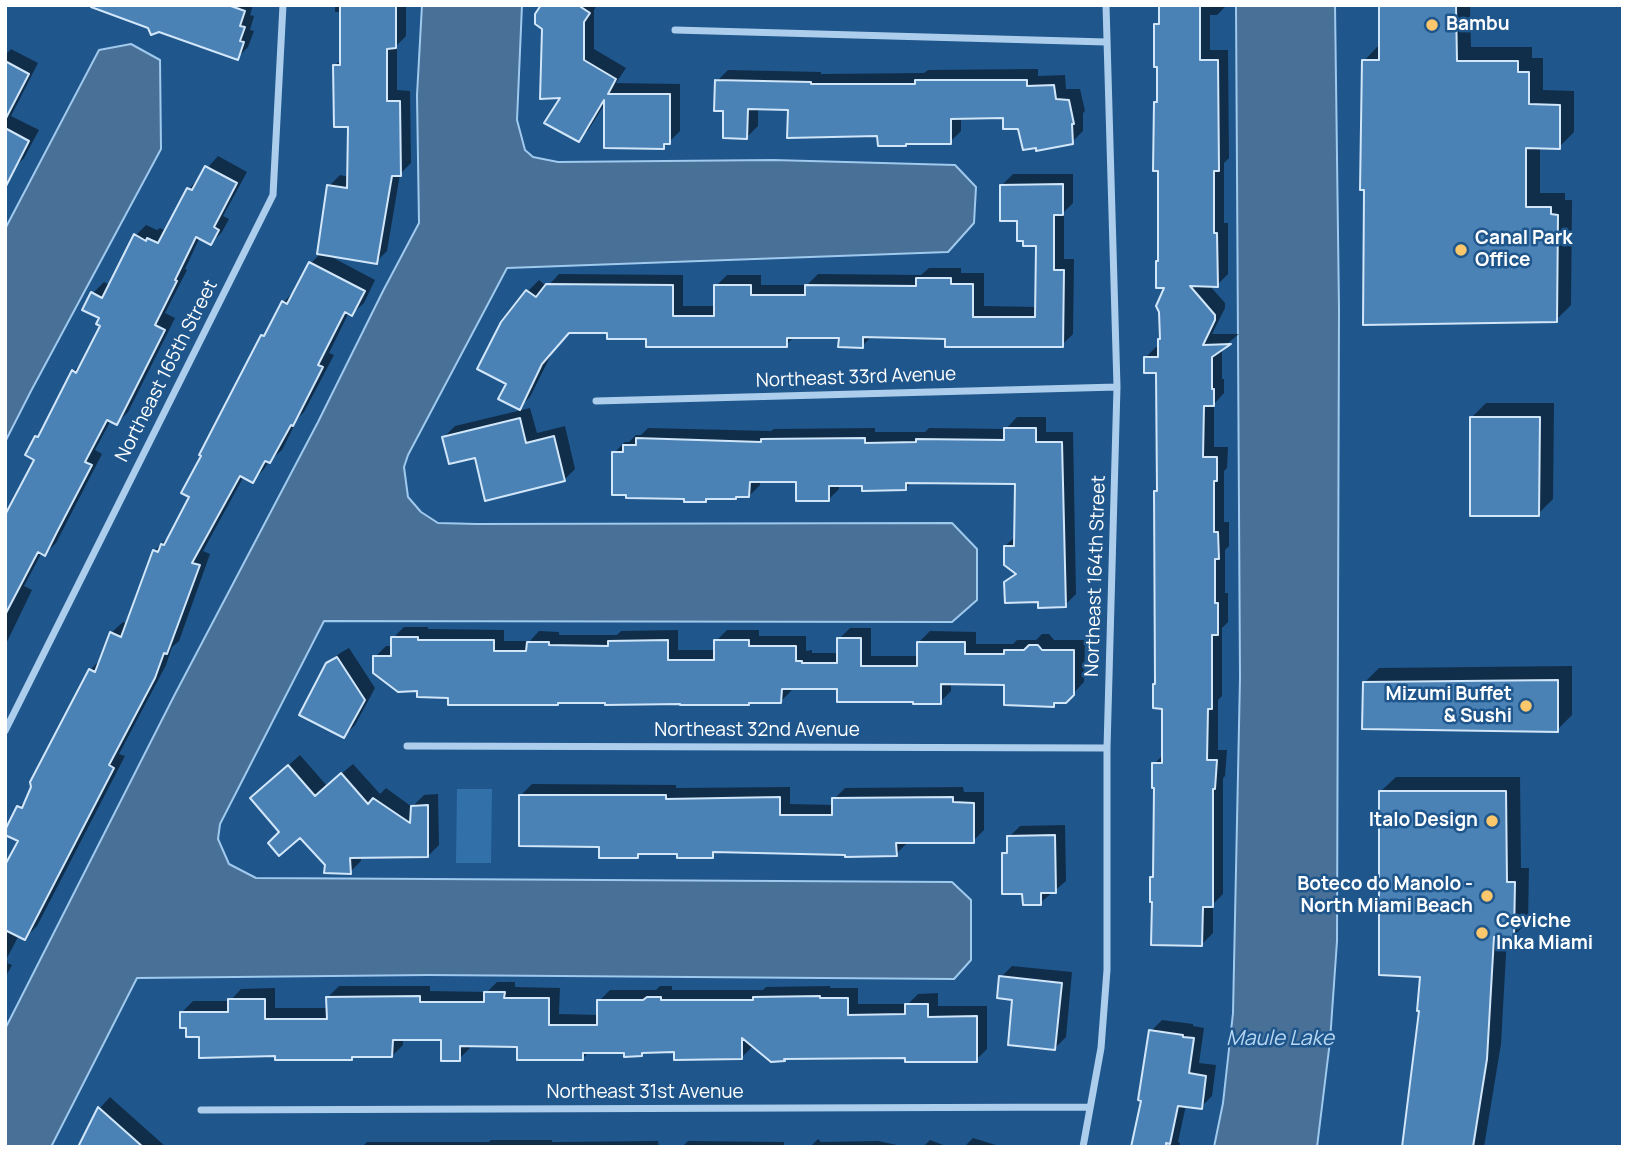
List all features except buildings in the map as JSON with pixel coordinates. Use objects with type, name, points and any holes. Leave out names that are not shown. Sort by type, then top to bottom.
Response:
[{"type":"street","name":"Northeast 165th Street","points":[[5,730],[273,195],[283,5]]},
{"type":"street","name":"Northeast 164th Street","points":[[1083,1147],[1101,1048],[1107,970],[1107,748],[1117,387],[1106,5]]},
{"type":"street","points":[[675,30],[1106,42]]},
{"type":"street","name":"Northeast 33rd Avenue","points":[[596,401],[1117,387]]},
{"type":"street","name":"Northeast 32nd Avenue","points":[[407,746],[1107,748]]},
{"type":"street","name":"Northeast 31st Avenue","points":[[201,1110],[1090,1107]]},
{"type":"shaded area","points":[[457,789],[492,789],[491,863],[456,863]]},
{"type":"water","points":[[422,5],[522,5],[517,120],[525,150],[533,157],[558,162],[773,160],[955,165],[976,187],[974,223],[948,252],[507,268],[408,455],[404,467],[408,497],[421,512],[438,523],[477,524],[952,523],[977,549],[977,600],[952,622],[324,621],[220,824],[218,839],[229,864],[256,878],[952,882],[971,900],[971,960],[954,979],[428,975],[137,978],[51,1147],[5,1147],[5,1029],[419,223],[417,95]]},
{"type":"water","name":"Maule Lake","points":[[1236,5],[1335,5],[1339,309],[1337,941],[1330,1041],[1317,1147],[1214,1147],[1223,1103],[1233,1013],[1240,678]]},
{"type":"water","points":[[131,44],[160,60],[161,149],[5,442],[5,229],[99,50]]},
{"type":"place","name":"Bambu","points":[[1432,25]]},
{"type":"place","name":"Canal Park Office","points":[[1461,250]]},
{"type":"place","name":"Mizumi Buffet & Sushi","points":[[1526,706]]},
{"type":"place","name":"Italo Design","points":[[1492,821]]},
{"type":"place","name":"Boteco do Manolo - North Miami Beach","points":[[1487,896]]},
{"type":"place","name":"Ceviche Inka Miami","points":[[1482,933]]}]
